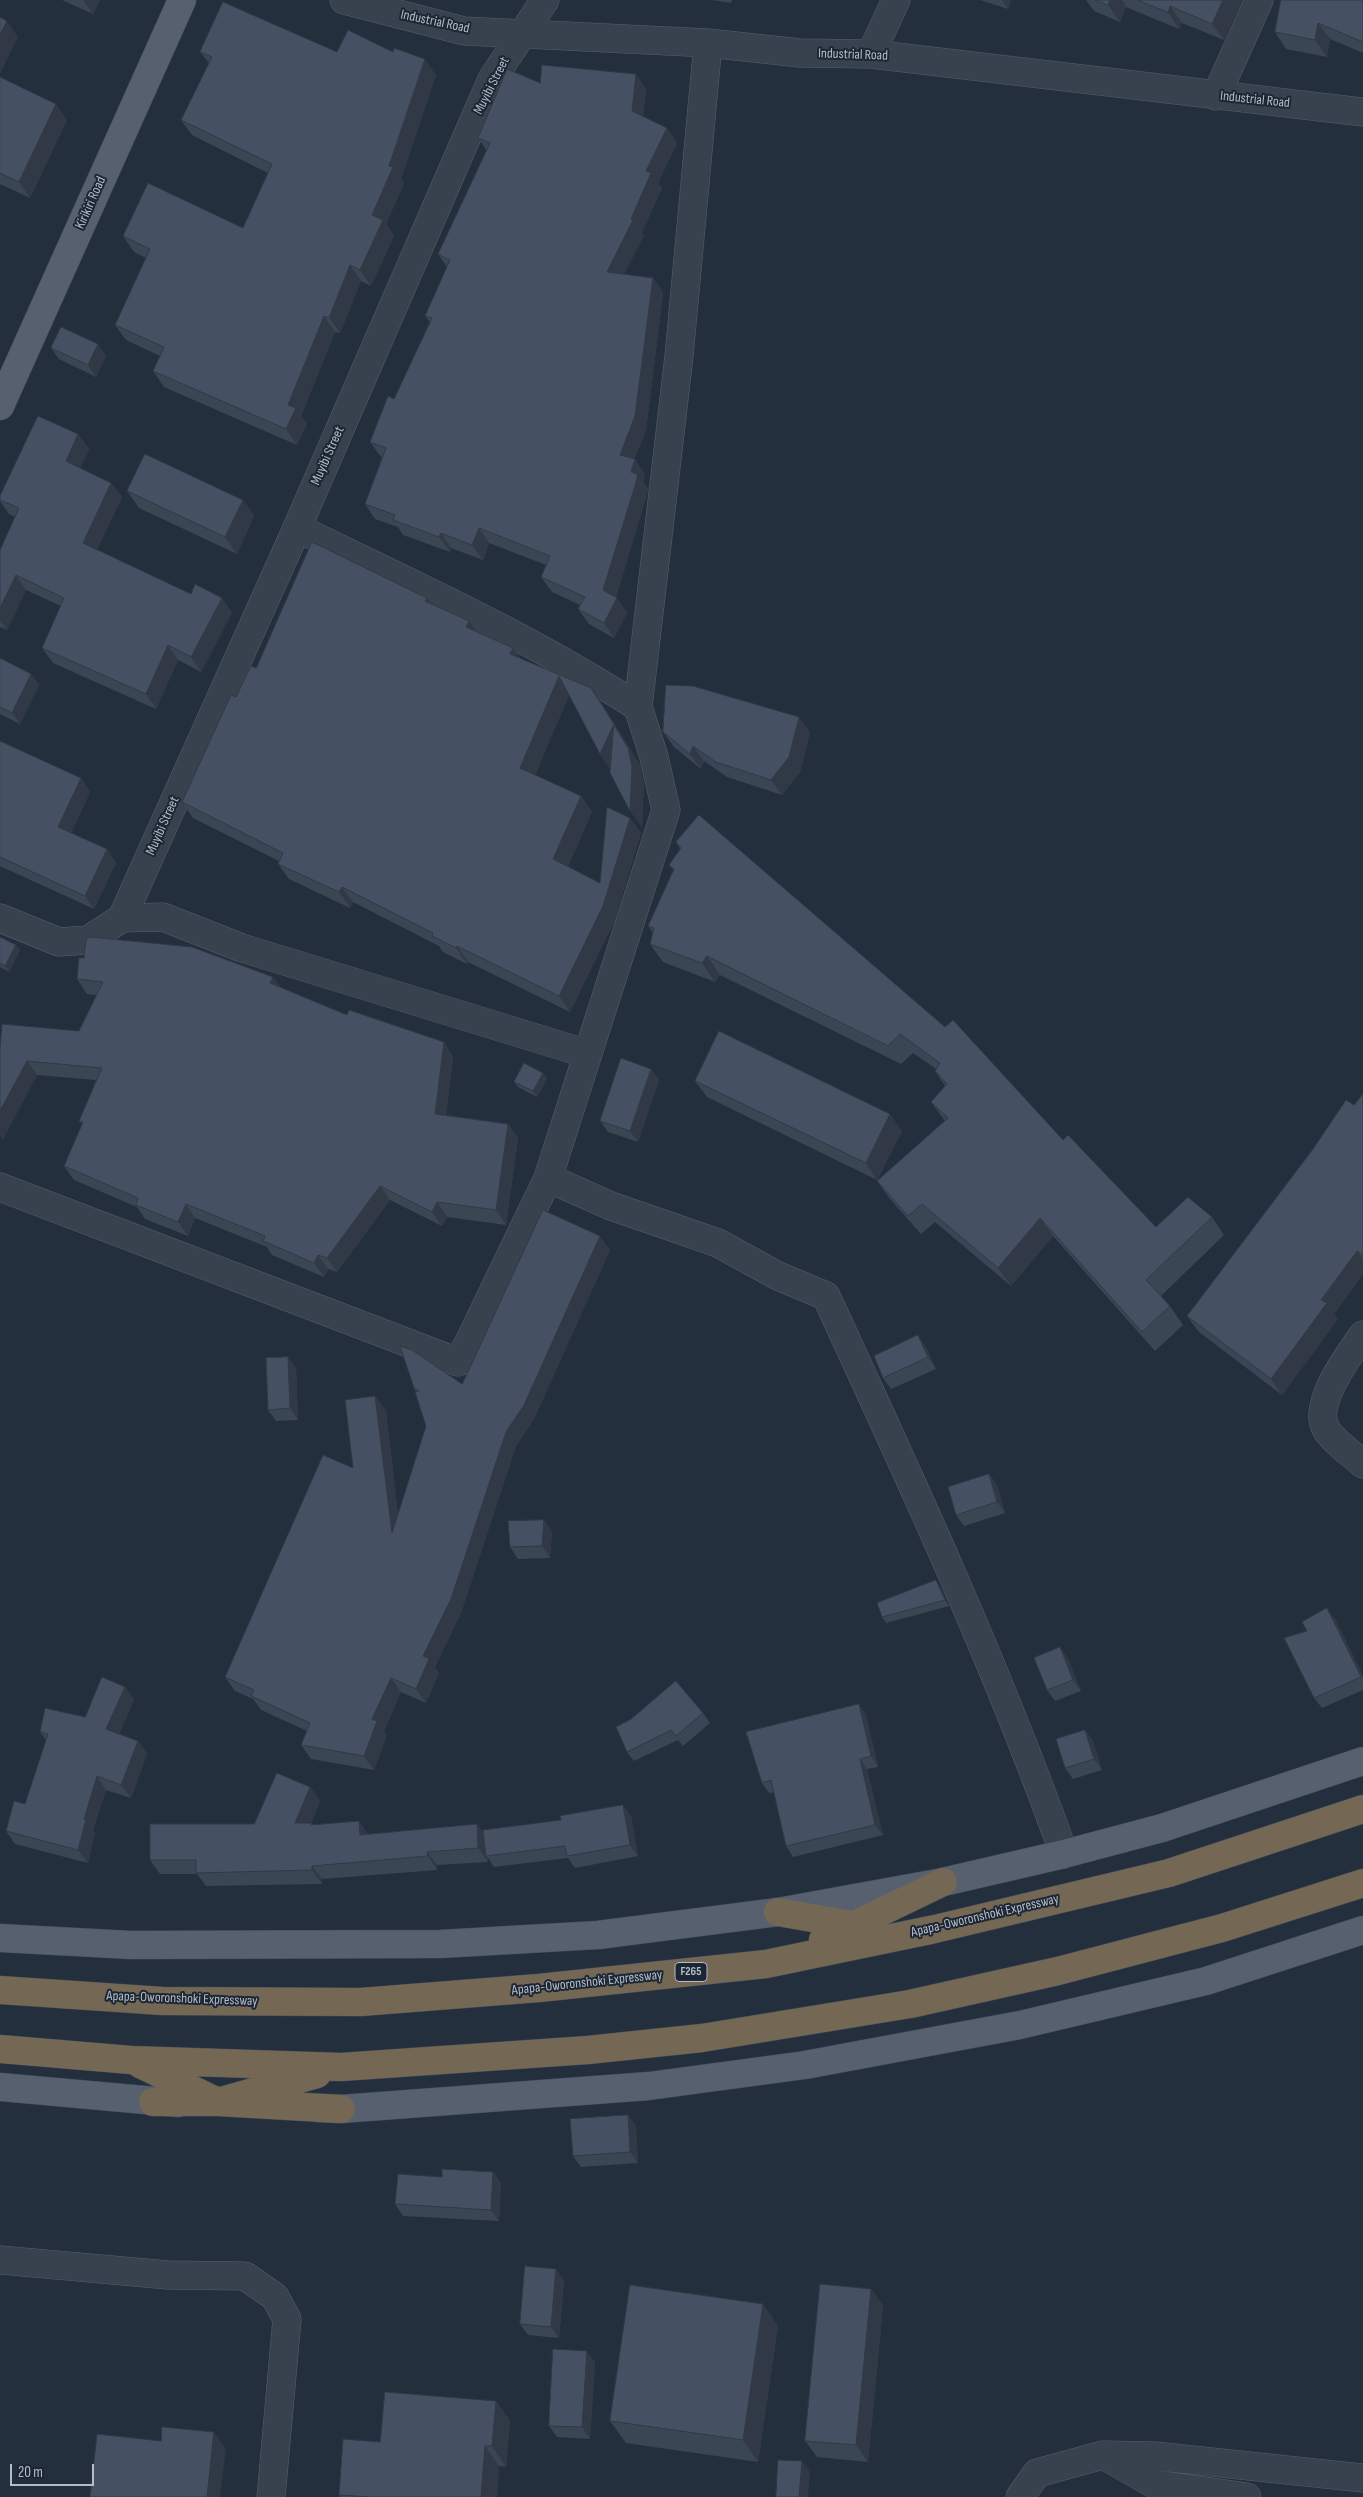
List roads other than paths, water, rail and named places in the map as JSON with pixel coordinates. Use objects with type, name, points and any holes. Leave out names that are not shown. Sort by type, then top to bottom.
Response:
[{"type":"highway","name":"Apapa-Oworonshoki Expressway","points":[[0,1990],[162,2000],[360,2002],[539,1988],[766,1964],[935,1929],[1169,1873],[1363,1809]]},
{"type":"highway","points":[[766,1964],[855,1926],[943,1882]]},
{"type":"highway","points":[[0,2049],[131,2060],[342,2067],[588,2050],[683,2040],[910,2004],[1058,1971],[1213,1930],[1363,1883]]},
{"type":"highway","points":[[778,1912],[855,1926],[935,1929]]},
{"type":"highway","points":[[131,2060],[218,2102],[342,2067]]},
{"type":"highway","points":[[153,2102],[218,2102],[341,2109]]},
{"type":"main road","name":"Kirikiri Road","points":[[0,406],[182,0]]},
{"type":"main road","points":[[0,1938],[132,1945],[440,1944],[598,1935],[778,1912],[943,1882],[1064,1854],[1162,1828],[1363,1761]]},
{"type":"main road","points":[[0,2087],[153,2102],[341,2109],[648,2086],[805,2064],[1020,2025],[1188,1985],[1363,1930]]},
{"type":"street","name":"Industrial Road","points":[[344,0],[464,31],[708,44],[800,53],[871,54],[1363,112]]},
{"type":"street","name":"Muyibi Street","points":[[122,918],[297,528],[492,79],[544,0]]},
{"type":"street","points":[[871,54],[896,0]]},
{"type":"street","points":[[1216,96],[1259,0]]},
{"type":"street","points":[[0,1187],[458,1362],[548,1178],[666,810],[654,757],[638,707],[678,356],[708,44]]},
{"type":"street","points":[[297,528],[440,598],[563,662],[638,707]]},
{"type":"street","points":[[0,918],[59,942],[88,940],[122,918],[162,917],[242,948],[588,1054]]},
{"type":"street","points":[[548,1178],[611,1206],[718,1243],[778,1276],[826,1296],[939,1541],[1040,1785],[1064,1854]]},
{"type":"street","points":[[1363,1335],[1330,1387],[1322,1410],[1326,1430],[1363,1464]]},
{"type":"street","points":[[0,2260],[168,2274],[245,2276],[275,2297],[287,2319],[271,2497]]},
{"type":"street","points":[[1020,2497],[1037,2473],[1103,2455],[1156,2456],[1363,2478]]},
{"type":"street","points":[[1103,2455],[1154,2484],[1247,2497]]}]
